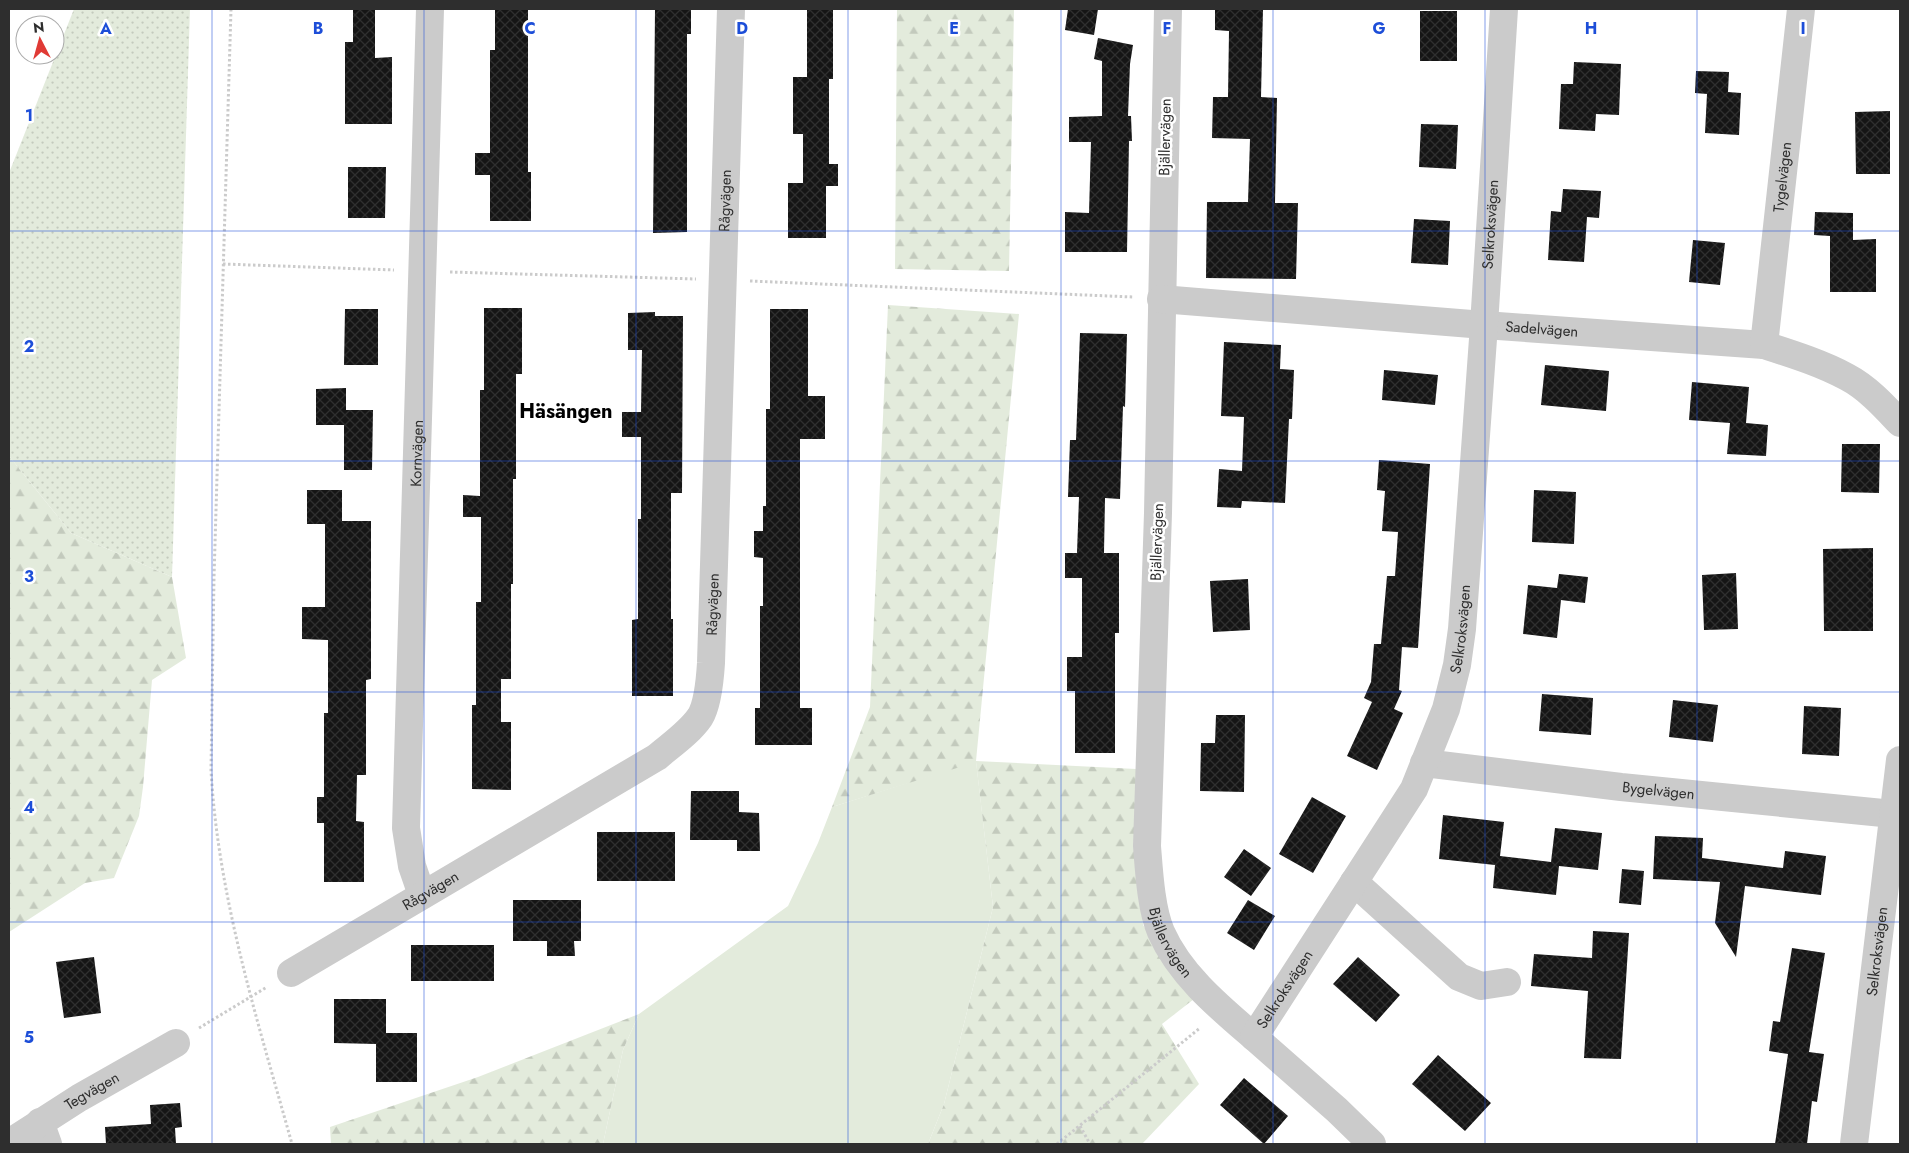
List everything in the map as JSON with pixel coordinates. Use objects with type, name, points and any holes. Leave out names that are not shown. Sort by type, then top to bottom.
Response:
[{"type":"street","name":"Kornvägen","points":[[422,895],[412,866],[406,828],[430,9]]},
{"type":"street","name":"Rågvägen","points":[[291,973],[656,757],[683,736],[700,716],[708,688],[711,663],[731,9]]},
{"type":"street","name":"Bjällervägen","points":[[1168,9],[1158,513],[1147,846],[1150,879],[1161,931],[1182,967],[1222,1009],[1254,1037]]},
{"type":"street","name":"Selkroksvägen","points":[[1372,1144],[1337,1110],[1254,1037],[1414,789],[1446,709],[1457,665],[1462,629],[1484,325],[1504,9]]},
{"type":"street","name":"Tygelvägen","points":[[1764,345],[1801,9]]},
{"type":"street","name":"Sadelvägen","points":[[1161,299],[1764,345],[1807,359],[1849,378],[1878,401],[1900,423]]},
{"type":"street","name":"Selkroksvägen","points":[[1854,1144],[1900,760]]},
{"type":"street","name":"Bygelvägen","points":[[1424,762],[1621,787],[1893,814]]},
{"type":"street","points":[[1354,882],[1459,977],[1481,986],[1507,982]]},
{"type":"street","name":"Tegvägen","points":[[9,1143],[44,1133],[79,1098],[176,1043]]},
{"type":"path","points":[[231,9],[214,577],[212,800],[222,873],[251,996],[292,1144]]},
{"type":"path","points":[[176,1043],[291,973]]},
{"type":"path","points":[[1057,1144],[1222,1009]]},
{"type":"path","points":[[1057,1144],[1222,1009]]},
{"type":"path","points":[[1080,1126],[1090,1144]]},
{"type":"green space","points":[[74,9],[190,9],[172,577],[71,533],[9,456],[9,173],[52,65],[65,65],[65,32]]},
{"type":"green space","points":[[897,9],[1014,9],[1009,271],[895,269]]},
{"type":"green space","points":[[888,305],[1019,314],[976,761],[1136,769],[1143,925],[1194,999],[1162,1024],[1199,1084],[1142,1144],[928,1144],[944,1104],[993,907],[976,762],[832,807],[870,707]]},
{"type":"green space","points":[[9,456],[71,533],[172,577],[186,658],[152,680],[139,816],[114,878],[85,883],[9,932]]},
{"type":"green space","points":[[976,761],[993,907],[944,1104],[928,1144],[603,1144],[623,1050],[639,1014],[788,906],[818,843],[832,807]]},
{"type":"green space","points":[[639,1014],[623,1050],[603,1144],[331,1144],[330,1127],[478,1077]]},
{"type":"building","points":[[353,9],[375,9],[375,58],[392,57],[392,124],[345,124],[345,42],[353,42]]},
{"type":"building","points":[[495,9],[528,9],[528,172],[531,172],[531,221],[490,221],[490,175],[475,175],[475,153],[490,153],[490,50],[495,50]]},
{"type":"building","points":[[655,9],[691,9],[691,34],[687,34],[687,232],[653,233]]},
{"type":"building","points":[[807,9],[833,9],[833,79],[829,79],[829,164],[838,164],[838,186],[826,186],[826,238],[788,238],[788,183],[803,183],[803,134],[793,134],[793,77],[807,77]]},
{"type":"building","points":[[1068,9],[1098,9],[1094,35],[1065,30]]},
{"type":"building","points":[[1215,9],[1263,9],[1261,97],[1277,98],[1275,203],[1298,203],[1296,279],[1206,278],[1207,202],[1248,202],[1250,139],[1212,138],[1213,97],[1228,97],[1229,31],[1215,30]]},
{"type":"building","points":[[1420,11],[1457,11],[1457,61],[1420,61]]},
{"type":"building","points":[[1098,38],[1133,45],[1130,64],[1128,116],[1131,116],[1132,141],[1129,141],[1127,252],[1065,252],[1065,212],[1089,213],[1091,142],[1069,142],[1069,117],[1102,116],[1102,61],[1094,59]]},
{"type":"building","points":[[1574,62],[1621,64],[1619,115],[1596,114],[1595,131],[1559,129],[1561,84],[1573,84]]},
{"type":"building","points":[[1696,71],[1729,72],[1728,92],[1741,93],[1739,135],[1705,133],[1707,94],[1695,93]]},
{"type":"building","points":[[1890,111],[1890,174],[1856,174],[1855,112]]},
{"type":"building","points":[[1421,124],[1458,125],[1456,169],[1419,167]]},
{"type":"building","points":[[348,167],[386,167],[385,218],[348,218]]},
{"type":"building","points":[[1563,189],[1601,191],[1599,218],[1587,217],[1584,262],[1548,260],[1551,211],[1561,212]]},
{"type":"building","points":[[1815,212],[1853,213],[1853,240],[1876,239],[1876,292],[1830,292],[1830,236],[1814,235]]},
{"type":"building","points":[[1414,219],[1450,221],[1448,265],[1411,263]]},
{"type":"building","points":[[1693,240],[1725,243],[1720,285],[1689,282]]},
{"type":"building","points":[[484,308],[522,308],[522,374],[516,374],[516,479],[513,479],[511,679],[501,679],[501,722],[511,722],[511,790],[472,789],[472,705],[476,705],[476,602],[481,602],[481,517],[463,517],[463,495],[480,496],[480,390],[484,390]]},
{"type":"building","points":[[345,309],[378,309],[378,365],[344,365]]},
{"type":"building","points":[[770,309],[808,309],[808,396],[825,396],[825,439],[800,439],[800,708],[812,708],[812,745],[755,745],[755,708],[760,708],[760,606],[763,606],[763,558],[754,557],[754,531],[763,531],[763,506],[766,506],[766,409],[770,409]]},
{"type":"building","points":[[655,312],[655,316],[683,316],[682,493],[671,493],[673,696],[632,696],[632,620],[638,619],[638,519],[641,519],[641,437],[622,437],[622,412],[641,412],[642,350],[628,350],[628,313]]},
{"type":"building","points":[[1080,333],[1127,334],[1120,499],[1105,498],[1104,553],[1119,553],[1119,633],[1115,633],[1115,753],[1075,753],[1075,691],[1067,691],[1067,657],[1082,657],[1082,578],[1065,578],[1065,553],[1077,553],[1079,497],[1068,497],[1070,440],[1076,440]]},
{"type":"building","points":[[1224,342],[1281,345],[1280,369],[1294,370],[1292,419],[1289,419],[1285,503],[1242,501],[1241,508],[1217,507],[1219,469],[1242,471],[1244,417],[1221,416]]},
{"type":"building","points":[[1545,365],[1609,371],[1606,411],[1541,405]]},
{"type":"building","points":[[1384,370],[1438,375],[1435,405],[1382,400]]},
{"type":"building","points":[[1692,382],[1749,387],[1746,423],[1768,425],[1766,456],[1727,454],[1730,423],[1689,420]]},
{"type":"building","points":[[346,388],[346,410],[373,410],[372,470],[344,470],[344,425],[316,425],[316,389]]},
{"type":"building","points":[[1842,444],[1880,444],[1879,493],[1841,492]]},
{"type":"building","points":[[1379,460],[1430,464],[1418,648],[1402,647],[1399,690],[1402,691],[1394,709],[1403,713],[1377,770],[1347,756],[1372,702],[1364,698],[1371,682],[1374,644],[1381,644],[1387,576],[1395,576],[1398,532],[1382,531],[1385,491],[1377,490]]},
{"type":"building","points":[[307,490],[342,490],[342,521],[371,521],[371,679],[366,680],[366,775],[357,775],[356,821],[364,822],[364,882],[324,882],[324,823],[317,823],[317,797],[324,797],[324,713],[328,713],[328,640],[302,639],[302,607],[325,607],[325,524],[307,524]]},
{"type":"building","points":[[1534,490],[1576,492],[1574,544],[1532,542]]},
{"type":"building","points":[[1873,548],[1873,631],[1824,631],[1823,549]]},
{"type":"building","points":[[1736,573],[1738,629],[1704,630],[1702,575]]},
{"type":"building","points":[[1559,574],[1588,577],[1585,603],[1561,600],[1557,638],[1523,634],[1528,585],[1557,588]]},
{"type":"building","points":[[1248,579],[1250,630],[1213,632],[1210,581]]},
{"type":"building","points":[[1542,694],[1593,698],[1591,735],[1539,731]]},
{"type":"building","points":[[1673,700],[1718,705],[1713,742],[1669,737]]},
{"type":"building","points":[[1804,706],[1841,708],[1839,756],[1802,754]]},
{"type":"building","points":[[1216,715],[1245,715],[1244,792],[1200,791],[1201,743],[1215,743]]},
{"type":"building","points":[[691,791],[739,791],[739,812],[759,813],[760,851],[737,851],[737,840],[690,840]]},
{"type":"building","points":[[1312,797],[1346,816],[1313,873],[1279,854]]},
{"type":"building","points":[[1443,815],[1504,822],[1500,856],[1551,862],[1555,828],[1602,833],[1598,870],[1559,866],[1556,895],[1493,888],[1495,865],[1439,859]]},
{"type":"building","points":[[597,832],[675,832],[675,881],[597,881]]},
{"type":"building","points":[[1655,836],[1703,838],[1702,858],[1783,868],[1785,851],[1826,856],[1821,895],[1745,886],[1736,957],[1715,923],[1720,882],[1653,879]]},
{"type":"building","points":[[1244,849],[1271,868],[1251,896],[1224,877]]},
{"type":"building","points":[[1622,869],[1644,871],[1641,905],[1619,903]]},
{"type":"building","points":[[513,900],[581,900],[581,941],[574,941],[575,956],[547,956],[547,941],[513,941]]},
{"type":"building","points":[[1248,900],[1275,916],[1254,950],[1227,933]]},
{"type":"building","points":[[1593,931],[1629,933],[1621,1059],[1584,1058],[1588,991],[1531,986],[1534,954],[1592,958]]},
{"type":"building","points":[[411,945],[494,945],[494,981],[411,981]]},
{"type":"building","points":[[1792,948],[1825,953],[1809,1052],[1824,1054],[1817,1102],[1812,1101],[1807,1144],[1775,1144],[1788,1054],[1769,1051],[1773,1021],[1780,1022]]},
{"type":"building","points":[[94,957],[101,1013],[64,1018],[56,962]]},
{"type":"building","points":[[1358,957],[1400,995],[1376,1022],[1333,984]]},
{"type":"building","points":[[334,999],[386,999],[386,1033],[417,1033],[417,1082],[376,1082],[376,1044],[334,1043]]},
{"type":"building","points":[[1438,1055],[1491,1103],[1465,1131],[1412,1084]]},
{"type":"building","points":[[1244,1078],[1288,1116],[1264,1144],[1220,1105]]},
{"type":"building","points":[[180,1103],[182,1127],[175,1128],[176,1144],[106,1144],[105,1127],[151,1124],[150,1105]]},
{"type":"district","name":"Häsängen","points":[[566,411]]}]
